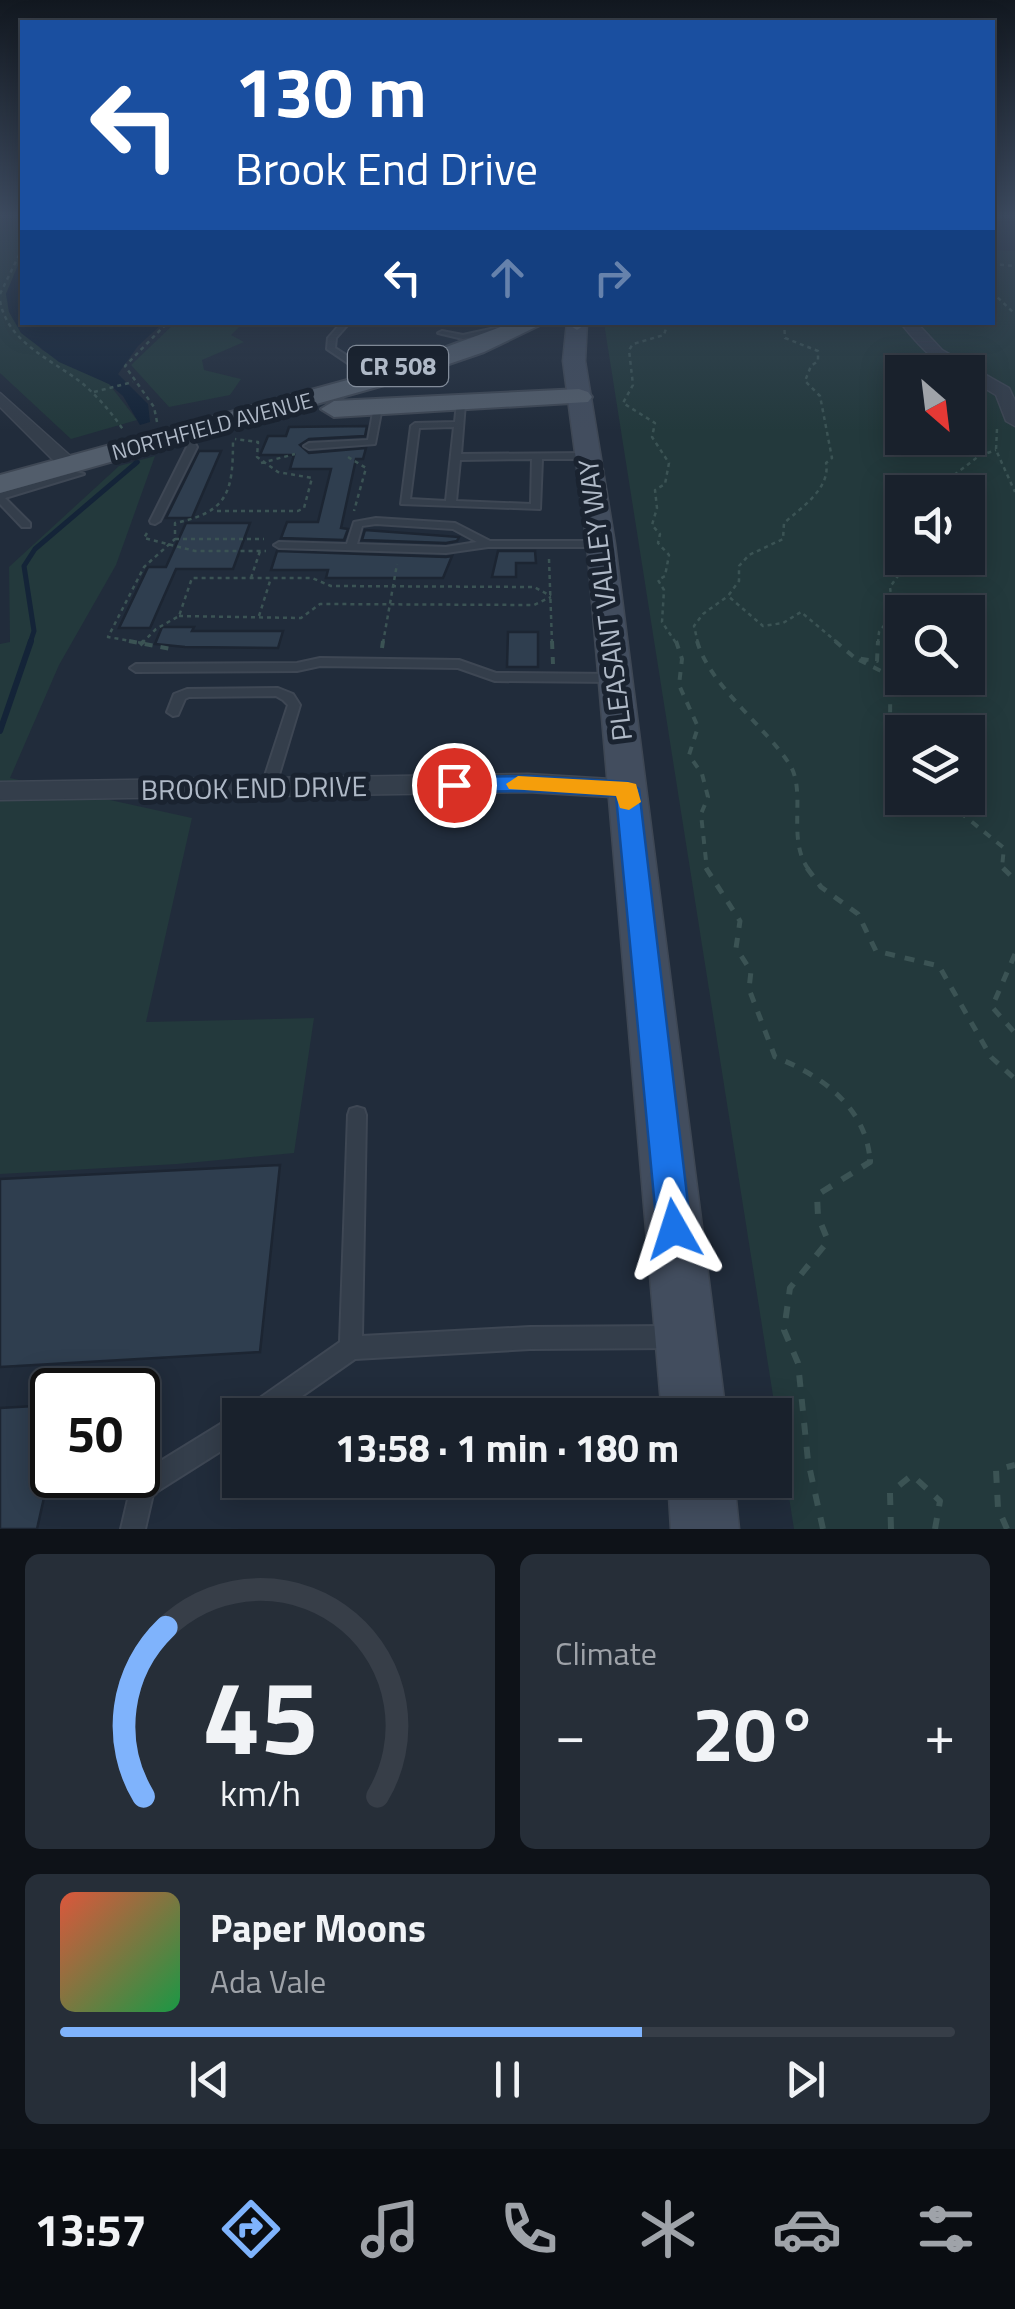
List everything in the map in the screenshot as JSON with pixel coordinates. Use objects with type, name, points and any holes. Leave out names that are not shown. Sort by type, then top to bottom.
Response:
[{"type":"main road","name":"NORTHFIELD AVENUE","points":[[0,484],[75,470],[370,374],[444,341],[507,325]]},
{"type":"main road","name":"NORTHFIELD AVENUE","points":[[0,470],[75,470],[185,433],[241,427],[283,401],[446,358],[528,325]]},
{"type":"main road","name":"PLEASANT VALLEY WAY","points":[[577,325],[574,361],[601,544],[692,1398]]},
{"type":"main road","points":[[241,427],[378,407],[460,414],[579,397]]},
{"type":"main road","points":[[702,1498],[705,1529]]},
{"type":"street","points":[[910,325],[937,352],[1003,392],[1015,420]]},
{"type":"street","points":[[0,398],[75,470]]},
{"type":"street","name":"BROOK END DRIVE","points":[[0,792],[528,784],[628,789]]},
{"type":"lane","points":[[343,325],[334,334],[331,349],[370,374]]},
{"type":"lane","points":[[443,325],[440,328],[444,341]]},
{"type":"lane","points":[[309,446],[372,442],[378,407]]},
{"type":"lane","points":[[451,504],[460,414],[415,426],[405,502],[451,504],[536,506],[537,456]]},
{"type":"lane","points":[[155,521],[192,448],[185,433]]},
{"type":"lane","points":[[456,456],[588,456]]},
{"type":"lane","points":[[26,525],[0,497],[75,470]]},
{"type":"lane","points":[[352,545],[358,524],[376,521],[455,526],[488,544]]},
{"type":"lane","points":[[279,545],[457,550],[488,544],[601,544]]},
{"type":"lane","points":[[136,668],[459,664],[495,676],[616,678]]},
{"type":"lane","points":[[173,712],[179,697],[187,694],[278,692],[288,696],[294,704],[268,788]]},
{"type":"lane","points":[[351,1348],[357,1115]]},
{"type":"lane","points":[[279,1398],[351,1348],[530,1338],[686,1337]]},
{"type":"lane","points":[[133,1529],[142,1487],[222,1436]]},
{"type":"path","points":[[995,295],[1015,314]]},
{"type":"path","points":[[0,301],[9,324],[35,351],[92,393],[125,430]]},
{"type":"path","points":[[0,325],[9,324]]},
{"type":"path","points":[[157,422],[146,393],[131,383],[125,366],[165,325]]},
{"type":"path","points":[[667,325],[664,336],[634,344],[629,350],[635,382],[633,394],[623,403],[654,423],[652,437],[669,463],[665,484],[655,490],[657,508],[652,525],[660,534],[658,543],[669,555],[665,576],[658,580],[664,590],[662,622],[673,634],[682,659],[674,673],[676,683],[698,727],[689,755],[702,774],[708,796],[700,806],[699,823],[706,836],[706,865],[710,879],[729,900],[740,922],[733,939],[737,956],[752,972],[749,989],[775,1057],[801,1066],[825,1083],[853,1112],[871,1145],[870,1162],[839,1178],[818,1196],[818,1216],[828,1242],[790,1288],[784,1330],[798,1363],[808,1461],[823,1529]]},
{"type":"path","points":[[784,325],[785,338],[818,351],[818,361],[811,366],[805,382],[820,396],[818,409],[834,439],[832,458],[826,463],[828,473],[819,492],[806,498],[799,511],[784,522],[783,539],[749,555],[739,566],[739,581],[728,596],[702,614],[694,626],[699,648],[793,769],[799,857],[822,887],[858,914],[876,951],[940,966],[992,1057],[1015,1079]]},
{"type":"path","points":[[92,393],[131,383]]},
{"type":"path","points":[[219,437],[241,427]]},
{"type":"path","points":[[241,427],[258,442],[261,463]]},
{"type":"path","points":[[217,512],[234,473],[241,427]]},
{"type":"path","points":[[261,463],[285,458],[309,446]]},
{"type":"path","points":[[334,446],[366,468],[353,516],[358,524]]},
{"type":"path","points":[[951,475],[996,450]]},
{"type":"path","points":[[171,649],[108,637],[144,566],[171,545],[175,523],[217,512],[304,508],[312,478],[278,472],[261,463]]},
{"type":"path","points":[[216,539],[226,551]]},
{"type":"path","points":[[549,544],[554,677]]},
{"type":"path","points":[[251,578],[260,551]]},
{"type":"path","points":[[380,663],[397,560]]},
{"type":"path","points":[[855,658],[877,661],[879,632],[892,614],[888,597],[895,575]]},
{"type":"path","points":[[179,616],[192,578],[312,578],[331,586],[534,587],[551,596]]},
{"type":"path","points":[[258,617],[271,578]]},
{"type":"path","points":[[140,645],[156,629],[179,616],[300,618],[320,604],[534,605],[551,596]]},
{"type":"path","points":[[728,596],[763,626],[783,623],[802,612],[855,658],[891,676],[888,715]]},
{"type":"path","points":[[963,815],[1004,848],[1002,867],[1015,880]]},
{"type":"path","points":[[1015,954],[992,1006],[1015,1033]]},
{"type":"path","points":[[1007,1529],[998,1508],[996,1470],[1015,1465]]},
{"type":"path","points":[[890,1529],[890,1493],[912,1474],[940,1502],[935,1529]]},
{"type":"green space","points":[[0,288],[8,288],[6,294],[13,319],[42,350],[109,384],[137,420],[71,439],[0,373]]},
{"type":"green space","points":[[995,288],[1015,288],[1015,1529],[794,1529],[789,1498],[792,1398],[773,1398],[604,325],[995,325]]},
{"type":"green space","points":[[173,325],[241,325],[231,335],[244,342],[202,360],[204,370],[241,379],[230,395],[169,407],[131,365]]},
{"type":"green space","points":[[155,456],[116,565],[59,665],[10,778],[192,818],[146,1022],[314,1018],[294,1153],[0,1174],[0,644],[10,642],[9,567],[119,466]]},
{"type":"water","points":[[8,288],[20,288],[20,325],[161,325],[138,346],[118,374],[148,404],[150,422],[140,425],[123,396],[109,384],[59,362],[21,333],[9,312]]},
{"type":"building","points":[[367,426],[365,436],[309,439],[300,445],[309,453],[366,448],[363,459],[356,459],[341,528],[348,529],[344,540],[281,538],[287,522],[318,522],[331,469],[290,469],[294,455],[260,455],[268,436],[286,436],[289,427]]},
{"type":"building","points":[[199,451],[221,451],[192,518],[166,518]]},
{"type":"building","points":[[186,523],[250,523],[233,569],[176,569],[150,628],[119,628],[148,567],[166,567]]},
{"type":"building","points":[[365,530],[459,537],[446,543],[362,540]]},
{"type":"building","points":[[277,551],[452,556],[443,578],[326,578],[328,570],[271,570]]},
{"type":"building","points":[[498,551],[535,551],[536,563],[516,563],[516,577],[492,577]]},
{"type":"building","points":[[162,627],[194,627],[192,631],[283,631],[278,648],[185,647],[155,644]]},
{"type":"building","points":[[508,632],[538,632],[538,667],[507,667]]},
{"type":"building","points":[[280,1165],[260,1352],[0,1367],[0,1179]]},
{"type":"building","points":[[30,1406],[30,1498],[44,1498],[37,1529],[0,1529],[0,1408]]},
{"type":"waterway","points":[[133,466],[138,462]]},
{"type":"waterway","points":[[30,643],[34,631],[24,566],[35,549],[136,463]]},
{"type":"waterway","points":[[0,731],[31,641]]},
{"type":"slow traffic","points":[[518,784],[628,789],[629,802]]},
{"type":"route","points":[[454,785],[628,789],[674,1229]]}]
